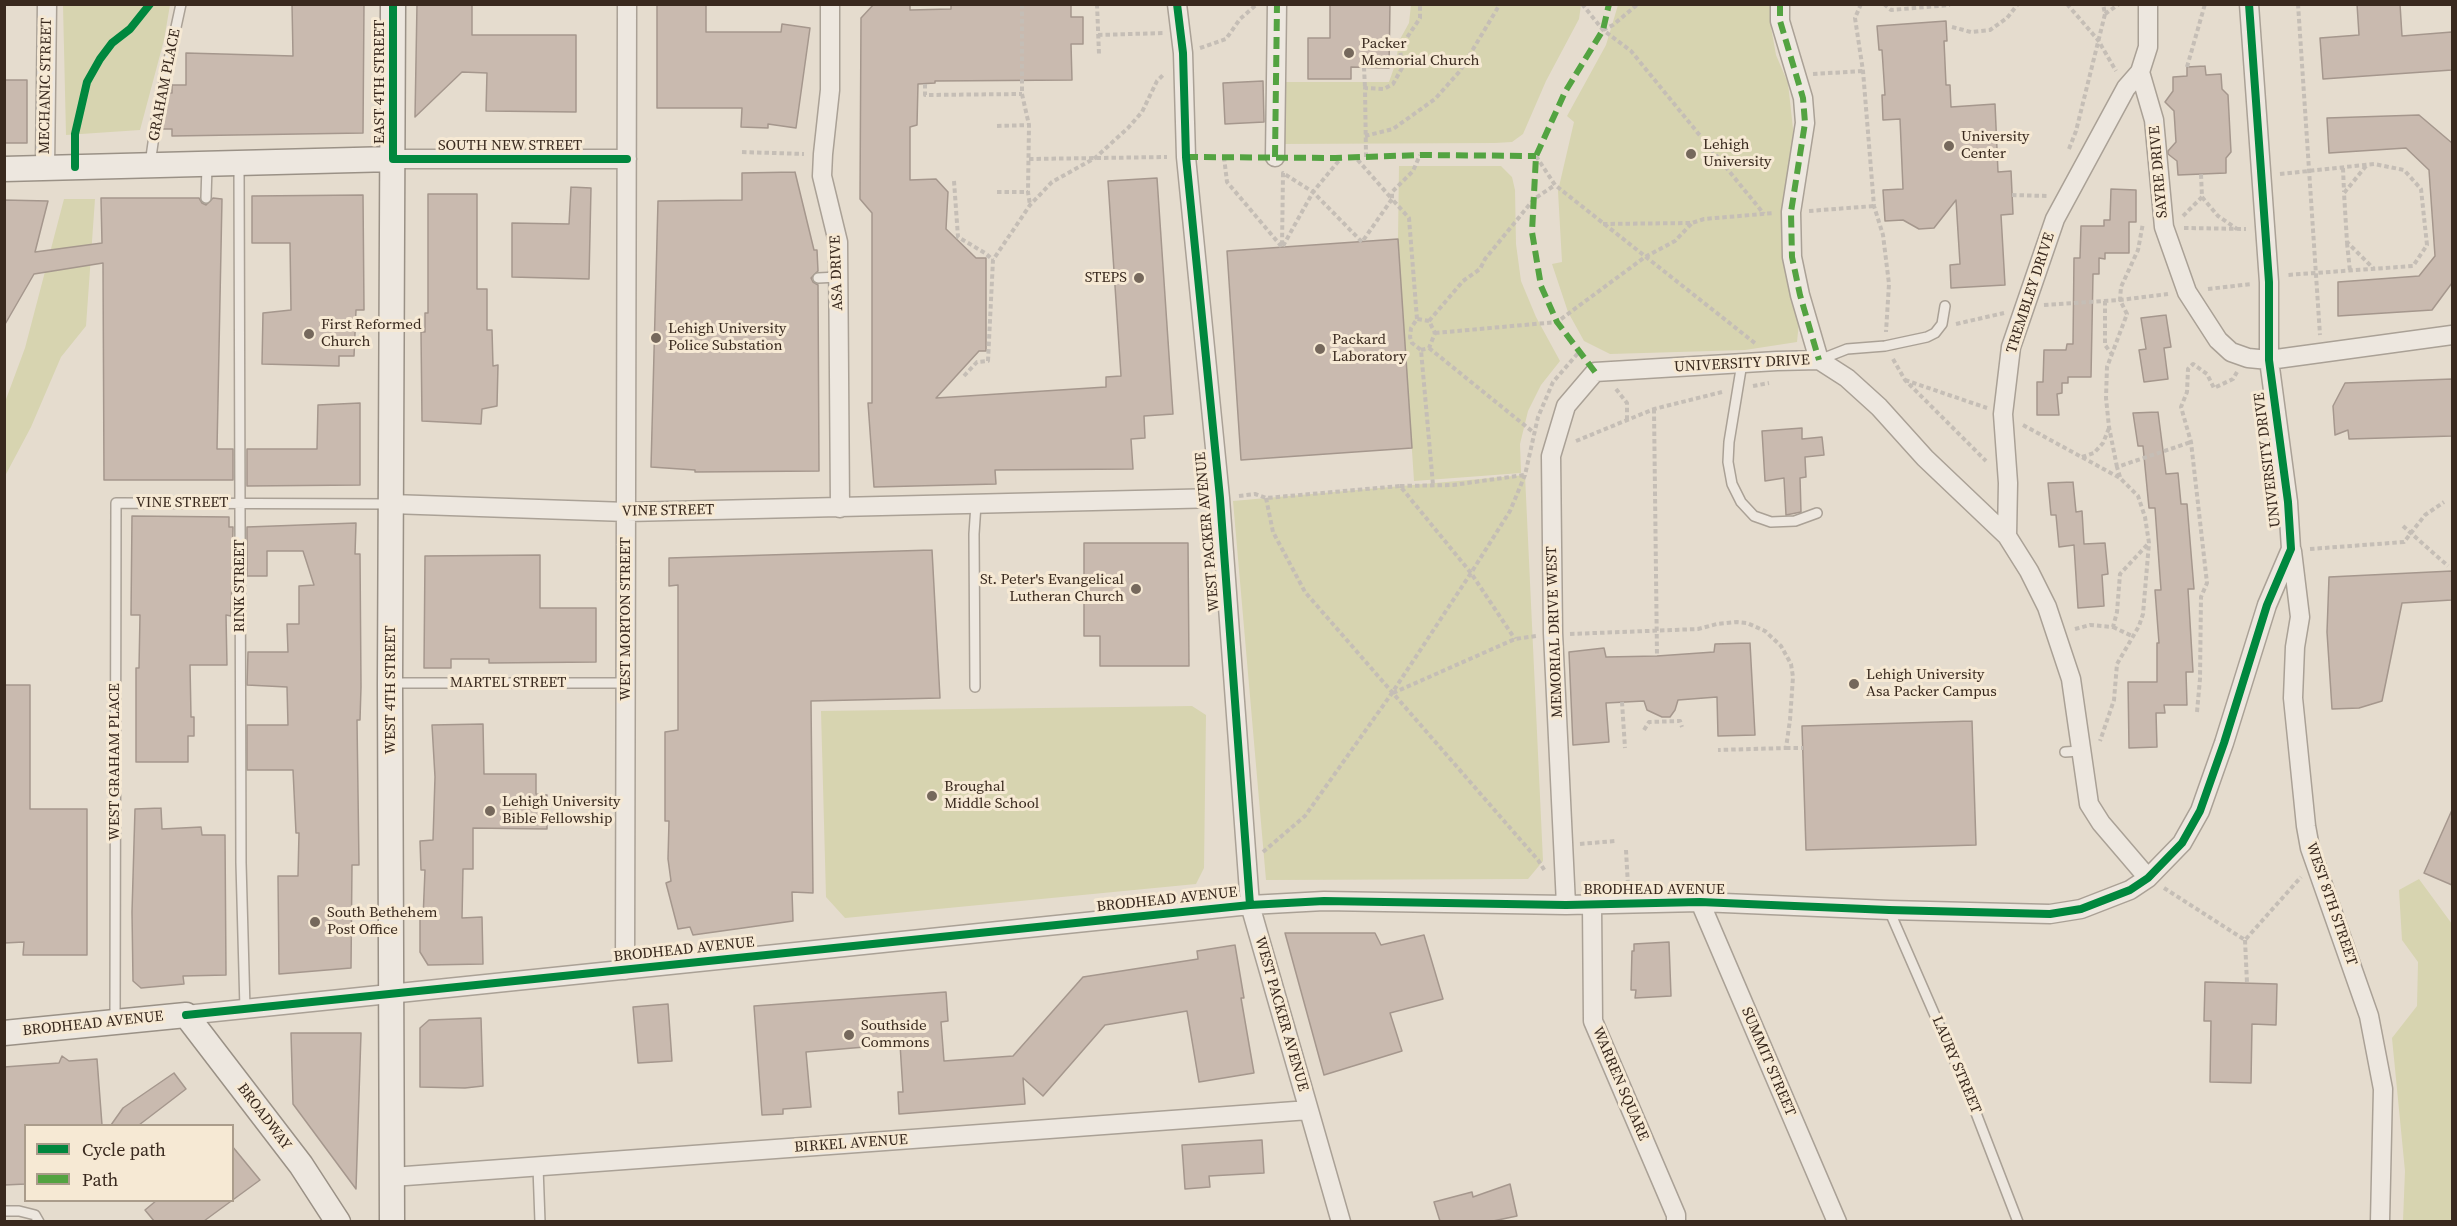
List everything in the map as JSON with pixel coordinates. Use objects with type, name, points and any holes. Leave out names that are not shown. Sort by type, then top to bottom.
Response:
[{"type":"main road","name":"EAST 4TH STREET","points":[[393,4],[393,159]]},
{"type":"main road","name":"SOUTH NEW STREET","points":[[4,169],[393,159]]},
{"type":"main road","name":"WEST 4TH STREET","points":[[392,1221],[390,682],[393,159]]},
{"type":"main road","name":"BRODHEAD AVENUE","points":[[4,1033],[186,1015]]},
{"type":"main road","name":"BROADWAY","points":[[186,1015],[300,1165],[338,1221]]},
{"type":"street","name":"MECHANIC STREET","points":[[45,168],[47,4]]},
{"type":"street","name":"WEST MORTON STREET","points":[[625,970],[627,4]]},
{"type":"street","name":"ASA DRIVE","points":[[830,4],[831,90],[822,176],[838,242],[840,508]]},
{"type":"street","name":"WEST PACKER AVENUE","points":[[1177,4],[1183,53],[1186,157],[1220,498],[1250,905],[1341,1221]]},
{"type":"street","points":[[1275,157],[1277,4]]},
{"type":"street","points":[[1780,4],[1780,21],[1803,98],[1804,141],[1791,212],[1792,257],[1800,295],[1819,360]]},
{"type":"street","points":[[2140,72],[2148,48],[2148,4]]},
{"type":"street","name":"UNIVERSITY DRIVE","points":[[1594,372],[1819,360],[1847,378],[1879,407],[1924,458],[2007,536],[2029,571],[2047,607],[2071,679],[2076,756],[2089,804],[2101,823],[2155,883],[2200,811],[2267,605],[2291,549],[2288,502],[2270,360],[2266,228],[2250,4]]},
{"type":"street","name":"TREMBLEY DRIVE","points":[[2007,536],[2008,483],[2004,414],[2011,347],[2055,219],[2126,88],[2140,72]]},
{"type":"street","name":"SAYRE DRIVE","points":[[2140,72],[2154,120],[2168,227],[2187,292],[2206,324],[2224,346],[2248,358],[2270,360],[2452,335]]},
{"type":"street","name":"SOUTH NEW STREET","points":[[393,159],[627,159]]},
{"type":"street","name":"MEMORIAL DRIVE WEST","points":[[1566,905],[1553,633],[1551,456],[1566,406],[1594,372]]},
{"type":"street","name":"VINE STREET","points":[[391,504],[627,513],[1220,498]]},
{"type":"street","name":"WEST 8TH STREET","points":[[2291,549],[2300,617],[2295,647],[2293,698],[2306,826],[2310,848],[2369,1017],[2382,1089],[2380,1221]]},
{"type":"street","name":"BRODHEAD AVENUE","points":[[186,1015],[1250,905],[1324,901],[1566,905],[1700,902],[2050,914],[2081,909],[2155,883]]},
{"type":"street","name":"SUMMIT STREET","points":[[1700,902],[1837,1221]]},
{"type":"street","name":"WARREN SQUARE","points":[[1592,904],[1593,1021],[1676,1215],[1676,1221]]},
{"type":"street","name":"BIRKEL AVENUE","points":[[392,1177],[1309,1110]]},
{"type":"lane","name":"GRAHAM PLACE","points":[[149,165],[157,115],[181,4]]},
{"type":"lane","name":"RINK STREET","points":[[239,163],[241,863],[244,1009]]},
{"type":"lane","points":[[206,198],[207,164]]},
{"type":"lane","points":[[818,278],[838,277]]},
{"type":"lane","points":[[1819,360],[1847,350],[1886,346],[1927,337],[1935,333],[1942,324],[1945,306]]},
{"type":"lane","points":[[1742,363],[1729,442],[1728,462],[1732,484],[1741,502],[1754,516],[1771,522],[1795,521],[1817,513]]},
{"type":"lane","name":"VINE STREET","points":[[116,503],[391,504]]},
{"type":"lane","name":"WEST GRAHAM PLACE","points":[[115,1022],[116,503]]},
{"type":"lane","points":[[975,687],[974,534],[976,504]]},
{"type":"lane","name":"MARTEL STREET","points":[[390,682],[625,683]]},
{"type":"lane","name":"LAURY STREET","points":[[1889,910],[1964,1082],[2018,1221]]},
{"type":"lane","points":[[538,1167],[540,1221]]},
{"type":"lane","points":[[4,1211],[19,1211],[35,1215],[39,1221]]},
{"type":"path","points":[[1022,4],[1022,94],[1029,125],[1028,192],[1030,205]]},
{"type":"path","points":[[1097,4],[1099,54]]},
{"type":"path","points":[[964,376],[977,362],[988,361],[993,260],[1030,205],[1052,182],[1095,158],[1128,128],[1142,112],[1157,81],[1183,53],[1226,39],[1240,19],[1257,4]]},
{"type":"path","points":[[1365,88],[1384,89],[1393,84],[1402,68],[1400,48],[1420,18],[1420,4]]},
{"type":"path","points":[[1365,136],[1393,129],[1435,99],[1460,71],[1500,4]]},
{"type":"path","points":[[1582,4],[1603,30],[1631,51],[1764,214],[1704,219],[1692,223],[1602,224]]},
{"type":"path","points":[[1603,30],[1613,25],[1638,4]]},
{"type":"path","points":[[1791,212],[1874,206],[1863,71],[1855,18],[1862,4]]},
{"type":"path","points":[[1884,4],[1891,10],[1950,5]]},
{"type":"path","points":[[1952,27],[1971,32],[1990,30],[2007,18],[2018,4]]},
{"type":"path","points":[[2067,4],[2097,40],[2126,88]]},
{"type":"path","points":[[2103,4],[2106,14]]},
{"type":"path","points":[[2066,156],[2076,131],[2097,40],[2106,14],[2119,4]]},
{"type":"path","points":[[2187,67],[2205,4]]},
{"type":"path","points":[[2298,4],[2321,354]]},
{"type":"path","points":[[1098,35],[1181,33]]},
{"type":"path","points":[[1364,68],[1366,157]]},
{"type":"path","points":[[1798,75],[1863,71]]},
{"type":"path","points":[[925,84],[925,95],[1022,94]]},
{"type":"path","points":[[997,126],[1029,125]]},
{"type":"path","points":[[742,152],[800,154]]},
{"type":"path","points":[[1282,247],[1283,173],[1313,192],[1362,242],[1392,199],[1392,192],[1413,171],[1420,155]]},
{"type":"path","points":[[1536,156],[1555,185],[1778,361]]},
{"type":"path","points":[[1029,159],[1186,157]]},
{"type":"path","points":[[1224,157],[1227,182],[1282,247]]},
{"type":"path","points":[[1282,247],[1313,192],[1341,158]]},
{"type":"path","points":[[1356,158],[1409,218],[1417,319],[1410,337],[1412,343],[1421,350],[1433,485]]},
{"type":"path","points":[[2344,193],[2366,165]]},
{"type":"path","points":[[2343,168],[2350,271]]},
{"type":"path","points":[[2201,174],[2202,197],[2218,216],[2237,229]]},
{"type":"path","points":[[954,181],[958,237],[985,252],[993,260]]},
{"type":"path","points":[[1429,321],[1463,281],[1480,269],[1485,259],[1534,199],[1555,185]]},
{"type":"path","points":[[997,192],[1028,192]]},
{"type":"path","points":[[2012,195],[2049,196]]},
{"type":"path","points":[[2168,227],[2202,197]]},
{"type":"path","points":[[1958,324],[2023,308],[2120,300],[2121,287],[2138,250],[2143,213]]},
{"type":"path","points":[[1435,333],[1557,322],[1645,257],[1675,241],[1692,223]]},
{"type":"path","points":[[2142,227],[2266,228]]},
{"type":"path","points":[[2347,242],[2374,269]]},
{"type":"path","points":[[2105,301],[2105,345],[2112,353]]},
{"type":"path","points":[[1417,319],[1429,321]]},
{"type":"path","points":[[1429,321],[1435,333],[1429,348]]},
{"type":"path","points":[[1421,350],[1429,348]]},
{"type":"path","points":[[1429,348],[1533,432]]},
{"type":"path","points":[[2197,712],[2200,680],[2201,597],[2207,583],[2191,442],[2181,407],[2187,392],[2188,369],[2193,364],[2200,369],[2214,388],[2233,379],[2248,358]]},
{"type":"path","points":[[1594,372],[1616,389],[1627,403],[1627,420]]},
{"type":"path","points":[[1905,380],[2004,414],[2120,477],[2138,496],[2145,517],[2149,543],[2144,607],[2139,626],[2117,664],[2114,700],[2104,734],[2094,753],[2076,756]]},
{"type":"path","points":[[1551,456],[1577,441],[1654,409],[1770,382]]},
{"type":"path","points":[[1654,409],[1657,656]]},
{"type":"path","points":[[2082,457],[2094,453],[2103,443],[2109,427]]},
{"type":"path","points":[[2120,477],[2117,467],[2191,442]]},
{"type":"path","points":[[1255,494],[1266,498],[1400,486],[1453,485],[1525,475],[1510,511],[1392,693],[1305,816],[1279,841]]},
{"type":"path","points":[[1392,693],[1515,639],[1471,573],[1400,486]]},
{"type":"path","points":[[1266,498],[1273,532],[1305,592],[1538,860],[1566,905]]},
{"type":"path","points":[[2310,549],[2404,542],[2425,515],[2444,502]]},
{"type":"path","points":[[2403,525],[2448,566]]},
{"type":"path","points":[[2112,627],[2117,612],[2120,574],[2149,543]]},
{"type":"path","points":[[1580,635],[1698,629],[1717,624],[1747,623],[1765,631],[1774,638],[1791,664],[1792,709],[1786,748]]},
{"type":"path","points":[[2056,633],[2090,625],[2112,627],[2132,636]]},
{"type":"path","points":[[1622,702],[1625,748]]},
{"type":"path","points":[[1644,730],[1649,722],[1662,719],[1680,721],[1682,727]]},
{"type":"path","points":[[1718,750],[1803,748]]},
{"type":"path","points":[[1581,844],[1615,841]]},
{"type":"path","points":[[1626,850],[1627,866]]},
{"type":"path","points":[[2247,983],[2245,940],[2297,881]]},
{"type":"path","points":[[2155,883],[2245,940]]},
{"type":"shaded area","points":[[63,5],[170,5],[164,40],[140,130],[66,135]]},
{"type":"shaded area","points":[[1411,5],[1581,5],[1579,19],[1546,81],[1523,134],[1512,142],[1495,143],[1279,144],[1280,82],[1389,82],[1396,62],[1399,41],[1409,23]]},
{"type":"shaded area","points":[[1618,5],[1771,5],[1771,27],[1776,55],[1788,83],[1794,138],[1781,220],[1782,248],[1799,322],[1797,342],[1745,350],[1610,354],[1584,341],[1568,312],[1552,264],[1562,262],[1558,191],[1574,122],[1567,116],[1606,45]]},
{"type":"shaded area","points":[[1399,166],[1501,166],[1512,177],[1515,190],[1516,244],[1521,281],[1536,317],[1560,361],[1541,385],[1528,411],[1520,444],[1521,473],[1414,481],[1398,239]]},
{"type":"shaded area","points":[[64,199],[95,199],[86,326],[61,357],[31,427],[5,476],[5,402],[25,348]]},
{"type":"shaded area","points":[[1525,475],[1543,861],[1528,879],[1266,880],[1233,501]]},
{"type":"shaded area","points":[[1192,706],[1206,715],[1204,868],[1196,884],[845,918],[826,897],[821,711]]},
{"type":"shaded area","points":[[2419,879],[2452,924],[2452,1221],[2403,1221],[2405,1171],[2392,1038],[2417,1006],[2418,962],[2402,940],[2399,890]]},
{"type":"building","points":[[292,4],[364,4],[363,133],[172,136],[172,129],[162,129],[172,85],[186,85],[186,53],[293,56]]},
{"type":"building","points":[[417,4],[472,4],[472,35],[576,35],[576,112],[486,111],[487,73],[462,72],[415,117]]},
{"type":"building","points":[[657,4],[706,4],[706,32],[781,32],[782,24],[810,28],[796,128],[768,124],[768,128],[741,127],[742,108],[657,108]]},
{"type":"building","points":[[874,4],[910,4],[910,10],[951,9],[951,4],[1071,4],[1071,17],[1083,17],[1083,44],[1071,44],[1072,80],[935,81],[935,83],[918,84],[917,125],[910,127],[910,180],[936,179],[948,192],[946,229],[976,258],[986,258],[986,351],[979,351],[936,398],[1106,387],[1106,377],[1121,376],[1108,181],[1157,178],[1173,414],[1144,416],[1145,438],[1131,439],[1133,469],[995,470],[996,484],[874,487],[868,403],[872,403],[872,213],[860,199],[861,18]]},
{"type":"building","name":"Packer Memorial Church","points":[[1330,4],[1390,4],[1389,68],[1351,67],[1351,79],[1308,79],[1308,38],[1330,38]]},
{"type":"building","points":[[2357,4],[2400,4],[2402,36],[2452,32],[2452,70],[2323,79],[2320,38],[2359,35]]},
{"type":"building","name":"University Center","points":[[1946,21],[1947,41],[1944,41],[1946,85],[1950,85],[1951,107],[1995,104],[1998,172],[2011,171],[2013,214],[2001,215],[2005,285],[1951,288],[1950,265],[1960,264],[1956,200],[1934,228],[1919,229],[1903,220],[1885,221],[1883,190],[1903,189],[1900,119],[1883,120],[1882,95],[1885,95],[1882,50],[1879,50],[1877,26]]},
{"type":"building","points":[[2205,66],[2206,75],[2221,74],[2222,89],[2228,95],[2231,152],[2226,158],[2226,173],[2178,175],[2177,161],[2168,154],[2176,142],[2174,111],[2165,102],[2173,91],[2173,77],[2187,76],[2187,67]]},
{"type":"building","points":[[4,80],[27,80],[27,143],[4,143]]},
{"type":"building","points":[[1263,81],[1264,122],[1225,124],[1223,83]]},
{"type":"building","points":[[2419,115],[2452,143],[2452,283],[2432,310],[2338,316],[2338,282],[2419,276],[2435,256],[2429,170],[2406,148],[2329,153],[2327,118]]},
{"type":"building","points":[[795,172],[814,250],[817,250],[818,271],[811,278],[818,285],[819,471],[695,472],[695,470],[651,467],[658,201],[742,200],[742,173]]},
{"type":"building","points":[[571,187],[591,188],[589,279],[512,277],[512,223],[569,224]]},
{"type":"building","points":[[2111,189],[2136,190],[2136,222],[2129,222],[2129,253],[2105,253],[2105,259],[2099,258],[2099,274],[2093,274],[2091,377],[2068,377],[2068,383],[2062,383],[2062,393],[2057,394],[2059,415],[2037,415],[2037,382],[2043,382],[2044,350],[2066,350],[2067,344],[2073,344],[2074,258],[2080,258],[2081,226],[2104,226],[2104,220],[2110,220]]},
{"type":"building","points":[[428,194],[477,194],[477,289],[487,289],[487,330],[492,330],[493,366],[498,365],[497,406],[482,409],[481,424],[422,421],[421,332],[425,332],[425,313],[428,313]]},
{"type":"building","points":[[363,195],[364,310],[356,310],[354,356],[339,356],[339,366],[262,364],[263,313],[291,310],[290,243],[252,243],[252,196]]},
{"type":"building","points":[[101,198],[199,198],[206,205],[213,198],[222,199],[217,449],[233,449],[233,480],[104,480],[103,263],[34,274],[4,326],[4,200],[48,201],[35,252],[102,243]]},
{"type":"building","name":"Packard Laboratory","points":[[1398,239],[1412,448],[1241,460],[1227,251]]},
{"type":"building","points":[[2166,315],[2171,347],[2164,348],[2168,379],[2144,382],[2139,350],[2146,349],[2141,318]]},
{"type":"building","points":[[2452,379],[2452,436],[2349,439],[2348,430],[2335,435],[2333,406],[2345,383]]},
{"type":"building","points":[[360,403],[360,485],[247,486],[247,449],[317,449],[318,405]]},
{"type":"building","points":[[2158,412],[2166,474],[2178,473],[2181,504],[2187,504],[2194,589],[2188,589],[2193,672],[2186,672],[2187,705],[2164,705],[2165,713],[2156,713],[2157,747],[2129,748],[2128,682],[2157,682],[2157,643],[2159,643],[2155,590],[2161,590],[2155,508],[2149,508],[2143,446],[2138,446],[2133,413]]},
{"type":"building","points":[[1802,428],[1802,439],[1822,437],[1824,455],[1805,457],[1806,477],[1800,478],[1801,512],[1786,515],[1784,478],[1765,481],[1762,431]]},
{"type":"building","points":[[2073,482],[2076,512],[2082,511],[2084,544],[2105,543],[2108,574],[2102,575],[2104,606],[2078,608],[2074,545],[2059,547],[2056,515],[2051,515],[2048,483]]},
{"type":"building","points":[[132,516],[229,517],[229,527],[233,527],[231,616],[226,615],[227,665],[190,665],[191,717],[194,717],[194,736],[188,736],[188,762],[136,762],[136,668],[139,668],[140,615],[131,615]]},
{"type":"building","points":[[356,523],[355,554],[360,554],[361,687],[360,720],[357,720],[359,865],[352,865],[351,968],[279,974],[278,876],[298,876],[299,833],[296,833],[293,770],[247,770],[247,725],[288,725],[287,687],[247,685],[248,652],[288,652],[287,624],[299,624],[299,586],[314,585],[303,551],[267,551],[267,576],[247,576],[247,527]]},
{"type":"building","name":"St. Peter's Evangelical Lutheran Church","points":[[1084,543],[1188,543],[1189,666],[1100,666],[1100,636],[1084,636]]},
{"type":"building","points":[[932,550],[940,698],[811,701],[813,893],[792,892],[793,921],[693,935],[690,927],[678,929],[666,883],[671,881],[668,859],[669,821],[665,821],[665,732],[678,730],[678,585],[669,586],[669,558]]},
{"type":"building","points":[[540,555],[540,608],[596,608],[596,662],[489,663],[489,659],[451,659],[451,668],[424,668],[425,556]]},
{"type":"building","points":[[2452,571],[2452,600],[2402,603],[2382,701],[2359,708],[2332,709],[2327,632],[2329,577]]},
{"type":"building","points":[[1750,643],[1755,735],[1718,736],[1717,697],[1678,700],[1670,717],[1662,717],[1647,710],[1644,701],[1606,703],[1609,742],[1573,745],[1569,652],[1604,648],[1606,657],[1657,656],[1714,652],[1715,644]]},
{"type":"building","points":[[4,685],[30,685],[30,809],[87,809],[87,955],[23,955],[24,942],[4,943]]},
{"type":"building","points":[[1972,721],[1976,845],[1806,850],[1802,726]]},
{"type":"building","points":[[483,724],[484,774],[536,774],[536,794],[547,795],[547,829],[473,828],[473,869],[463,869],[462,918],[482,917],[483,964],[428,965],[420,952],[420,919],[423,919],[425,870],[421,870],[420,841],[433,840],[435,777],[432,725]]},
{"type":"building","points":[[161,808],[162,829],[201,827],[202,835],[225,835],[226,975],[183,976],[184,984],[141,988],[133,981],[132,912],[135,809]]},
{"type":"building","points":[[2452,810],[2452,885],[2424,873]]},
{"type":"building","points":[[1285,933],[1375,933],[1381,945],[1424,935],[1443,999],[1390,1013],[1402,1051],[1324,1075]]},
{"type":"building","points":[[1669,942],[1671,996],[1635,998],[1636,990],[1631,990],[1634,944]]},
{"type":"building","name":"Southside Commons","points":[[1235,945],[1244,998],[1241,998],[1254,1073],[1199,1082],[1187,1011],[1105,1025],[1043,1096],[1023,1078],[1025,1104],[899,1114],[898,1092],[903,1092],[900,1044],[806,1052],[811,1107],[783,1109],[783,1114],[762,1115],[754,1006],[946,992],[948,1021],[941,1022],[944,1061],[1013,1056],[1083,977],[1198,959],[1197,951]]},
{"type":"building","points":[[2205,982],[2277,984],[2276,1025],[2252,1024],[2251,1083],[2210,1082],[2211,1021],[2204,1021]]},
{"type":"building","points":[[668,1004],[672,1061],[638,1063],[633,1007]]},
{"type":"building","points":[[481,1018],[483,1086],[420,1087],[420,1028],[429,1020]]},
{"type":"building","points":[[291,1033],[361,1033],[356,1189],[293,1104]]},
{"type":"building","points":[[62,1056],[69,1061],[97,1059],[102,1124],[24,1124],[24,1184],[4,1185],[4,1067],[59,1063]]},
{"type":"building","points":[[174,1073],[186,1089],[140,1124],[112,1124],[123,1108]]},
{"type":"building","points":[[1262,1140],[1264,1173],[1209,1176],[1210,1187],[1185,1189],[1182,1145]]},
{"type":"building","points":[[234,1148],[260,1180],[234,1199]]},
{"type":"building","points":[[1510,1184],[1517,1216],[1493,1221],[1440,1221],[1434,1202],[1472,1192],[1473,1197]]},
{"type":"building","points":[[155,1202],[230,1202],[204,1221],[154,1221],[145,1210]]},
{"type":"marked path","points":[[1275,157],[1277,4]]},
{"type":"marked path","points":[[1595,372],[1557,322],[1541,286],[1532,232],[1536,156],[1565,92],[1603,30],[1609,4]]},
{"type":"marked path","points":[[1780,4],[1780,21],[1803,98],[1805,123],[1791,212],[1792,257],[1800,295],[1819,360]]},
{"type":"marked path","points":[[1186,157],[1536,156]]},
{"type":"cycle path","points":[[75,167],[75,134],[87,82],[112,43],[130,29],[150,4]]},
{"type":"cycle path","points":[[393,4],[393,159],[627,159]]},
{"type":"cycle path","points":[[1177,4],[1183,53],[1186,157],[1220,498],[1250,905]]},
{"type":"cycle path","points":[[186,1015],[1250,905],[1324,901],[1566,905],[1700,902],[2050,914],[2081,909],[2130,890],[2148,878],[2182,843],[2200,811],[2267,605],[2291,549],[2288,502],[2269,360],[2269,282],[2249,4]]},
{"type":"place","name":"Packer Memorial Church","points":[[1349,53]]},
{"type":"place","name":"University Center","points":[[1949,146]]},
{"type":"place","name":"Lehigh University","points":[[1691,154]]},
{"type":"place","name":"STEPS","points":[[1139,278]]},
{"type":"place","name":"First Reformed Church","points":[[309,334]]},
{"type":"place","name":"Lehigh University Police Substation","points":[[656,338]]},
{"type":"place","name":"Packard Laboratory","points":[[1320,349]]},
{"type":"place","name":"St. Peter's Evangelical Lutheran Church","points":[[1136,589]]},
{"type":"place","name":"Lehigh University Asa Packer Campus","points":[[1854,684]]},
{"type":"place","name":"Broughal Middle School","points":[[932,796]]},
{"type":"place","name":"Lehigh University Bible Fellowship","points":[[490,811]]},
{"type":"place","name":"South Bethehem Post Office","points":[[315,922]]},
{"type":"place","name":"Southside Commons","points":[[849,1035]]}]
